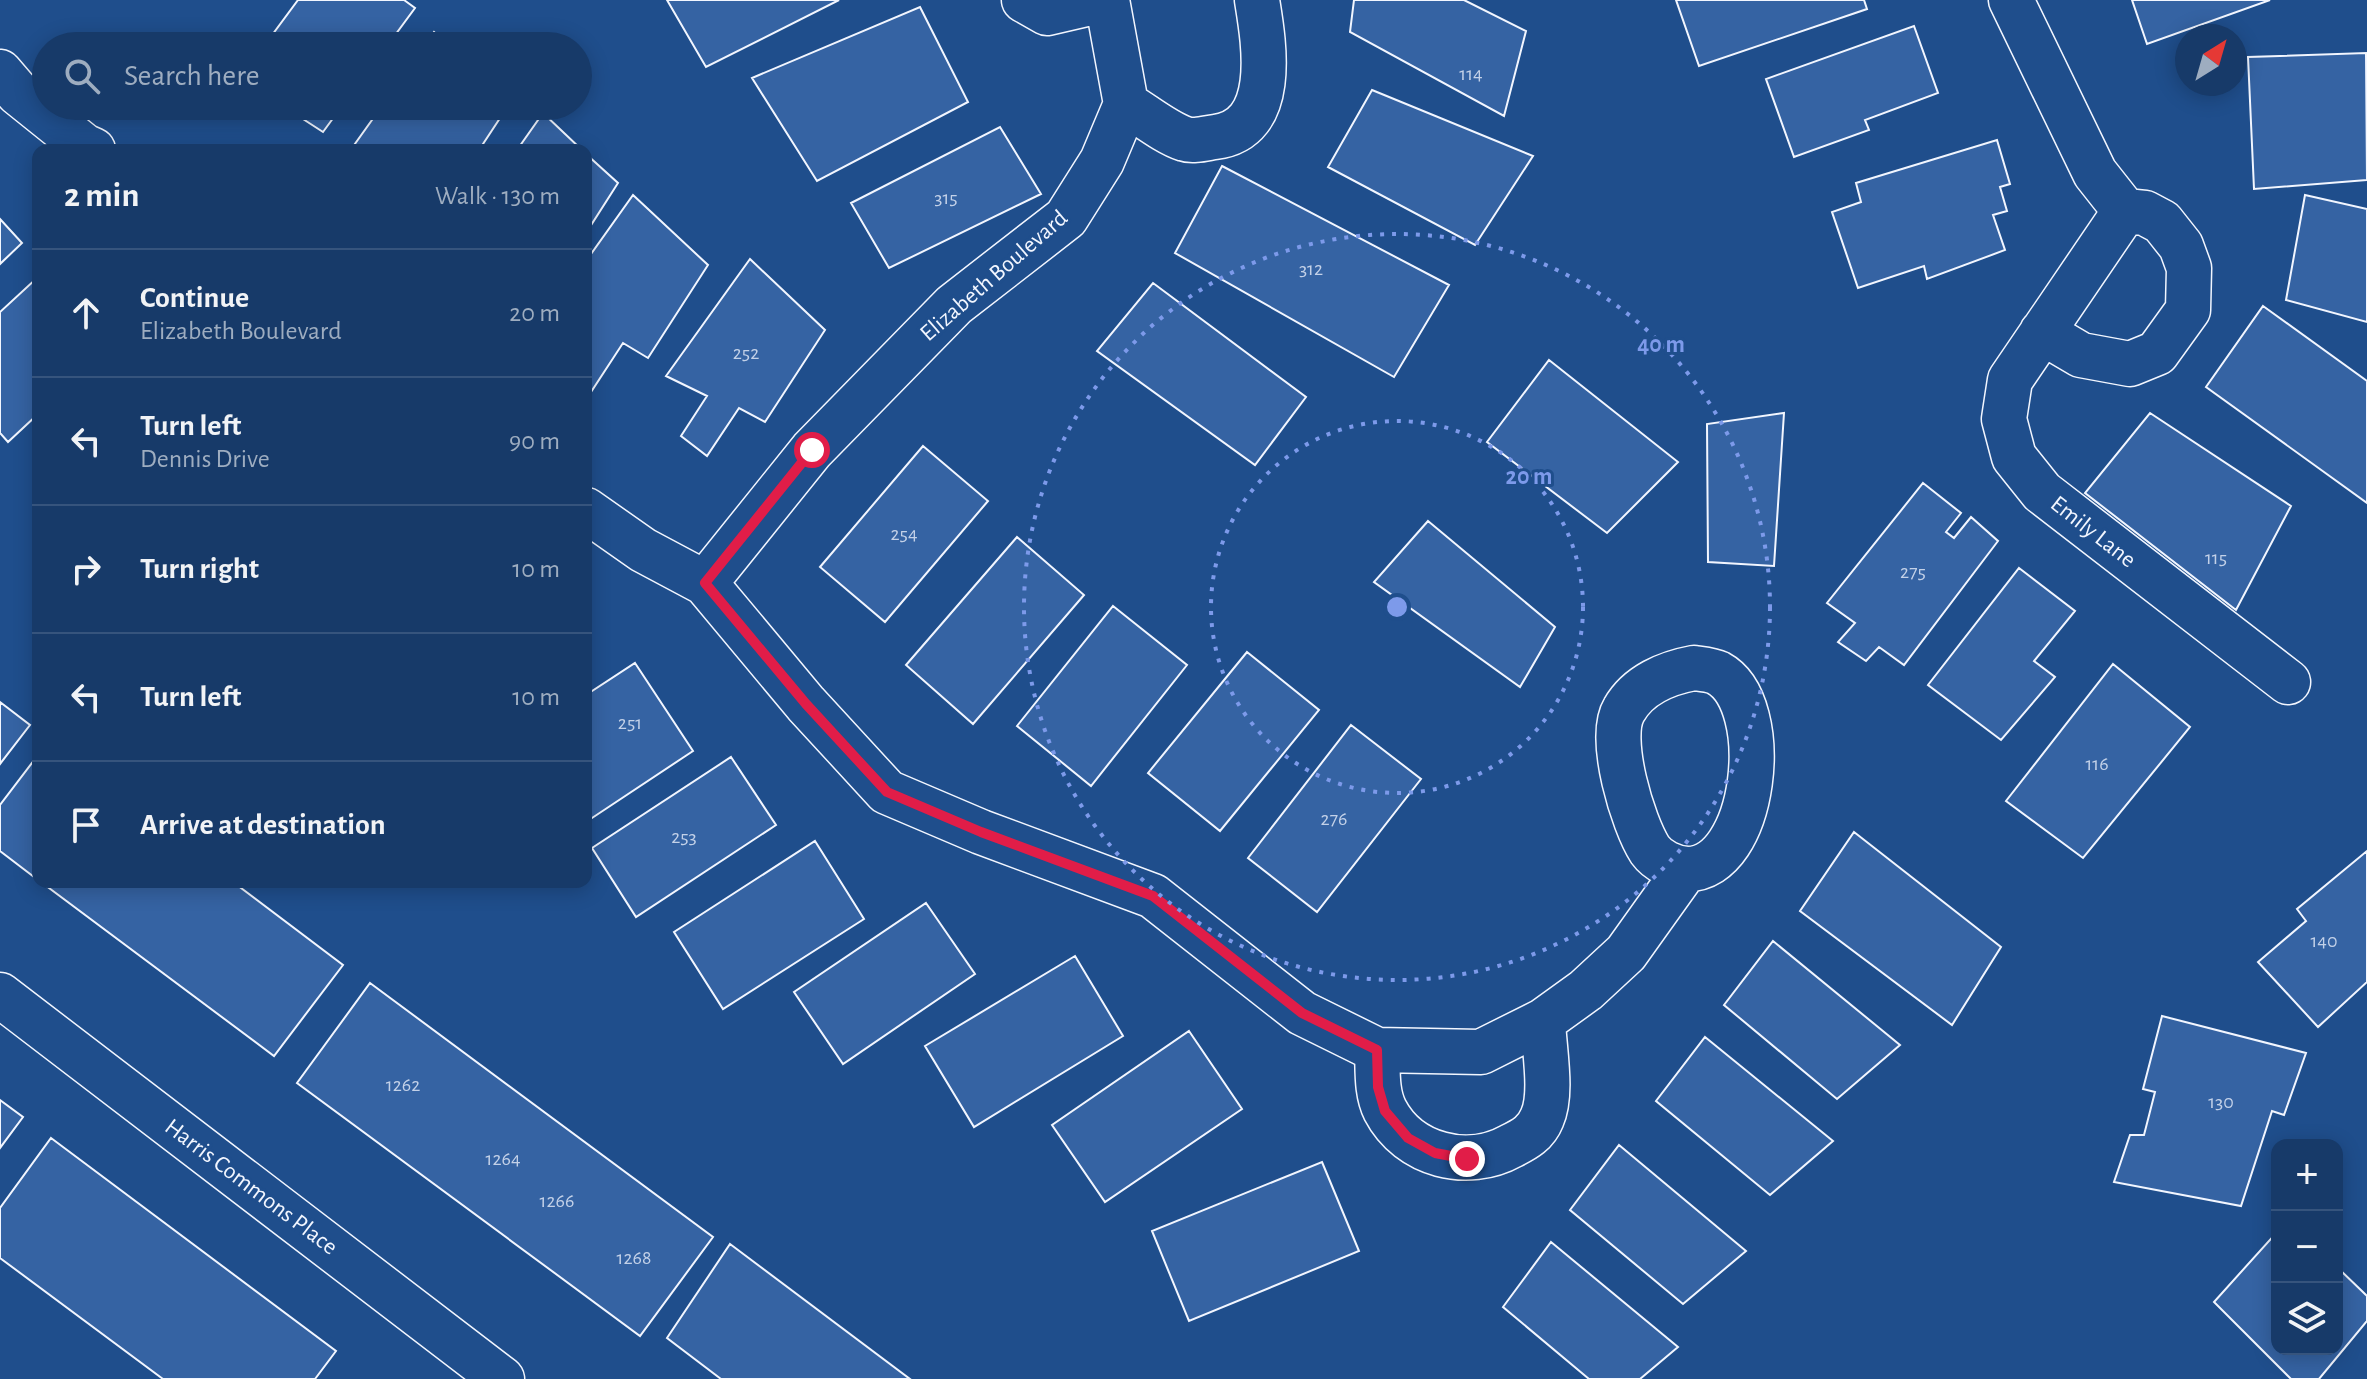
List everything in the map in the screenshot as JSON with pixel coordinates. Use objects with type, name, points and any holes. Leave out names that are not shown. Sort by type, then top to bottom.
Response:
[{"type":"street","points":[[1024,0],[1047,13],[1105,0],[1126,104],[1187,141],[1224,136],[1240,128],[1260,102],[1265,52],[1257,0]]},
{"type":"street","points":[[2011,0],[2095,173],[2125,211],[2145,213],[2162,222],[2181,246],[2189,268],[2188,310],[2157,353],[2130,364],[2081,355],[2042,332]]},
{"type":"street","points":[[0,72],[32,104]]},
{"type":"street","name":"Elizabeth Boulevard","points":[[705,583],[812,450],[954,305],[1066,218],[1102,161],[1126,104]]},
{"type":"street","points":[[52,120],[82,144]]},
{"type":"street","name":"Emily Lane","points":[[2125,211],[2010,380],[2004,419],[2014,457],[2042,492],[2288,682]]},
{"type":"street","points":[[592,514],[643,550],[705,583],[806,704],[887,792],[981,832],[1153,896],[1302,1013],[1377,1050],[1481,1052],[1543,1021],[1586,990],[1626,953],[1686,869]]},
{"type":"street","name":"Harris Commons Place","points":[[0,995],[502,1379]]},
{"type":"street","points":[[1377,1050],[1378,1087],[1385,1111],[1408,1138],[1435,1153],[1467,1159],[1482,1157],[1496,1154],[1529,1137],[1541,1121],[1547,1103],[1543,1021]]},
{"type":"building","points":[[298,0],[404,0],[415,8],[397,32],[274,32]]},
{"type":"building","points":[[667,0],[839,0],[706,67]]},
{"type":"building","points":[[1354,0],[1464,0],[1526,31],[1504,116],[1350,32]]},
{"type":"building","points":[[1676,0],[1864,0],[1867,9],[1699,66]]},
{"type":"building","points":[[2132,0],[2270,0],[2203,24],[2175,24],[2175,34],[2147,44]]},
{"type":"building","points":[[920,7],[968,102],[817,181],[752,78]]},
{"type":"building","points":[[1914,26],[1938,93],[1865,120],[1869,130],[1794,157],[1766,79]]},
{"type":"building","points":[[2366,53],[2367,180],[2254,189],[2248,57]]},
{"type":"building","points":[[1372,90],[1533,156],[1475,245],[1328,167]]},
{"type":"building","points":[[305,120],[332,120],[323,132]]},
{"type":"building","points":[[372,120],[499,120],[483,144],[355,144]]},
{"type":"building","points":[[538,120],[550,120],[576,144],[521,144]]},
{"type":"building","points":[[1000,127],[1041,194],[889,268],[851,203]]},
{"type":"building","points":[[1997,140],[2010,184],[2000,187],[2007,211],[1993,215],[2005,250],[1927,279],[1924,266],[1858,288],[1832,212],[1861,202],[1856,183]]},
{"type":"building","points":[[592,159],[618,183],[592,224]]},
{"type":"building","points":[[1222,166],[1449,285],[1394,377],[1175,253]]},
{"type":"building","points":[[633,195],[708,265],[648,358],[623,343],[592,390],[592,253]]},
{"type":"building","points":[[2305,195],[2367,209],[2367,322],[2286,300]]},
{"type":"building","points":[[0,219],[22,243],[0,264]]},
{"type":"building","points":[[750,259],[825,330],[765,422],[739,408],[707,456],[681,436],[707,396],[666,376]]},
{"type":"building","points":[[32,283],[32,420],[8,442],[0,433],[0,312]]},
{"type":"building","points":[[1153,283],[1306,397],[1255,465],[1097,351]]},
{"type":"building","points":[[2263,306],[2367,381],[2367,503],[2206,387]]},
{"type":"building","points":[[1549,360],[1678,462],[1607,533],[1487,442]]},
{"type":"building","points":[[1784,413],[1774,566],[1708,562],[1707,424]]},
{"type":"building","points":[[2150,413],[2291,506],[2236,610],[2085,493]]},
{"type":"building","points":[[923,446],[988,501],[885,622],[820,567]]},
{"type":"building","points":[[1923,483],[1961,513],[1946,532],[1954,538],[1971,517],[1998,541],[1904,665],[1879,647],[1866,661],[1838,642],[1855,623],[1827,603]]},
{"type":"building","points":[[1428,521],[1555,627],[1520,687],[1374,582]]},
{"type":"building","points":[[1017,537],[1084,595],[973,724],[906,665]]},
{"type":"building","points":[[2019,568],[2075,611],[2034,661],[2055,677],[2001,740],[1928,685]]},
{"type":"building","points":[[1113,606],[1187,665],[1091,786],[1017,726]]},
{"type":"building","points":[[1247,652],[1319,710],[1220,831],[1148,773]]},
{"type":"building","points":[[635,663],[693,751],[592,818],[592,691]]},
{"type":"building","points":[[2113,664],[2190,727],[2083,858],[2006,801]]},
{"type":"building","points":[[0,702],[30,725],[0,764]]},
{"type":"building","points":[[1351,725],[1421,779],[1317,912],[1248,858]]},
{"type":"building","points":[[731,757],[776,825],[636,917],[592,848]]},
{"type":"building","points":[[32,763],[32,875],[0,851],[0,805]]},
{"type":"building","points":[[1854,832],[2001,947],[1952,1025],[1800,911]]},
{"type":"building","points":[[815,841],[864,919],[723,1009],[674,932]]},
{"type":"building","points":[[2367,851],[2367,982],[2318,1027],[2258,962],[2306,921],[2297,909]]},
{"type":"building","points":[[49,888],[241,888],[343,965],[274,1056]]},
{"type":"building","points":[[926,903],[975,974],[843,1064],[794,992]]},
{"type":"building","points":[[1773,941],[1900,1045],[1837,1099],[1724,1005]]},
{"type":"building","points":[[1075,956],[1123,1036],[974,1127],[925,1046]]},
{"type":"building","points":[[370,983],[713,1237],[640,1336],[297,1083]]},
{"type":"building","points":[[2162,1016],[2306,1053],[2284,1115],[2272,1111],[2241,1206],[2114,1182],[2130,1135],[2144,1135],[2155,1092],[2143,1089]]},
{"type":"building","points":[[1189,1031],[1242,1109],[1105,1202],[1052,1125]]},
{"type":"building","points":[[1705,1037],[1833,1141],[1770,1195],[1656,1101]]},
{"type":"building","points":[[0,1100],[23,1117],[0,1148]]},
{"type":"building","points":[[51,1138],[336,1351],[315,1379],[163,1379],[0,1258],[0,1208]]},
{"type":"building","points":[[1619,1145],[1746,1251],[1683,1304],[1570,1210]]},
{"type":"building","points":[[1322,1162],[1359,1251],[1189,1321],[1152,1231]]},
{"type":"building","points":[[2271,1239],[2271,1355],[2339,1355],[2319,1379],[2291,1379],[2214,1302]]},
{"type":"building","points":[[1551,1242],[1678,1347],[1640,1379],[1589,1379],[1503,1307]]},
{"type":"building","points":[[730,1244],[910,1379],[721,1379],[667,1338]]},
{"type":"building","points":[[2343,1273],[2367,1296],[2367,1321],[2343,1350]]},
{"type":"route","points":[[812,450],[705,583],[806,704],[887,792],[981,832],[1153,896],[1302,1013],[1377,1050],[1378,1087],[1385,1111],[1408,1138],[1435,1153],[1467,1159]]}]
